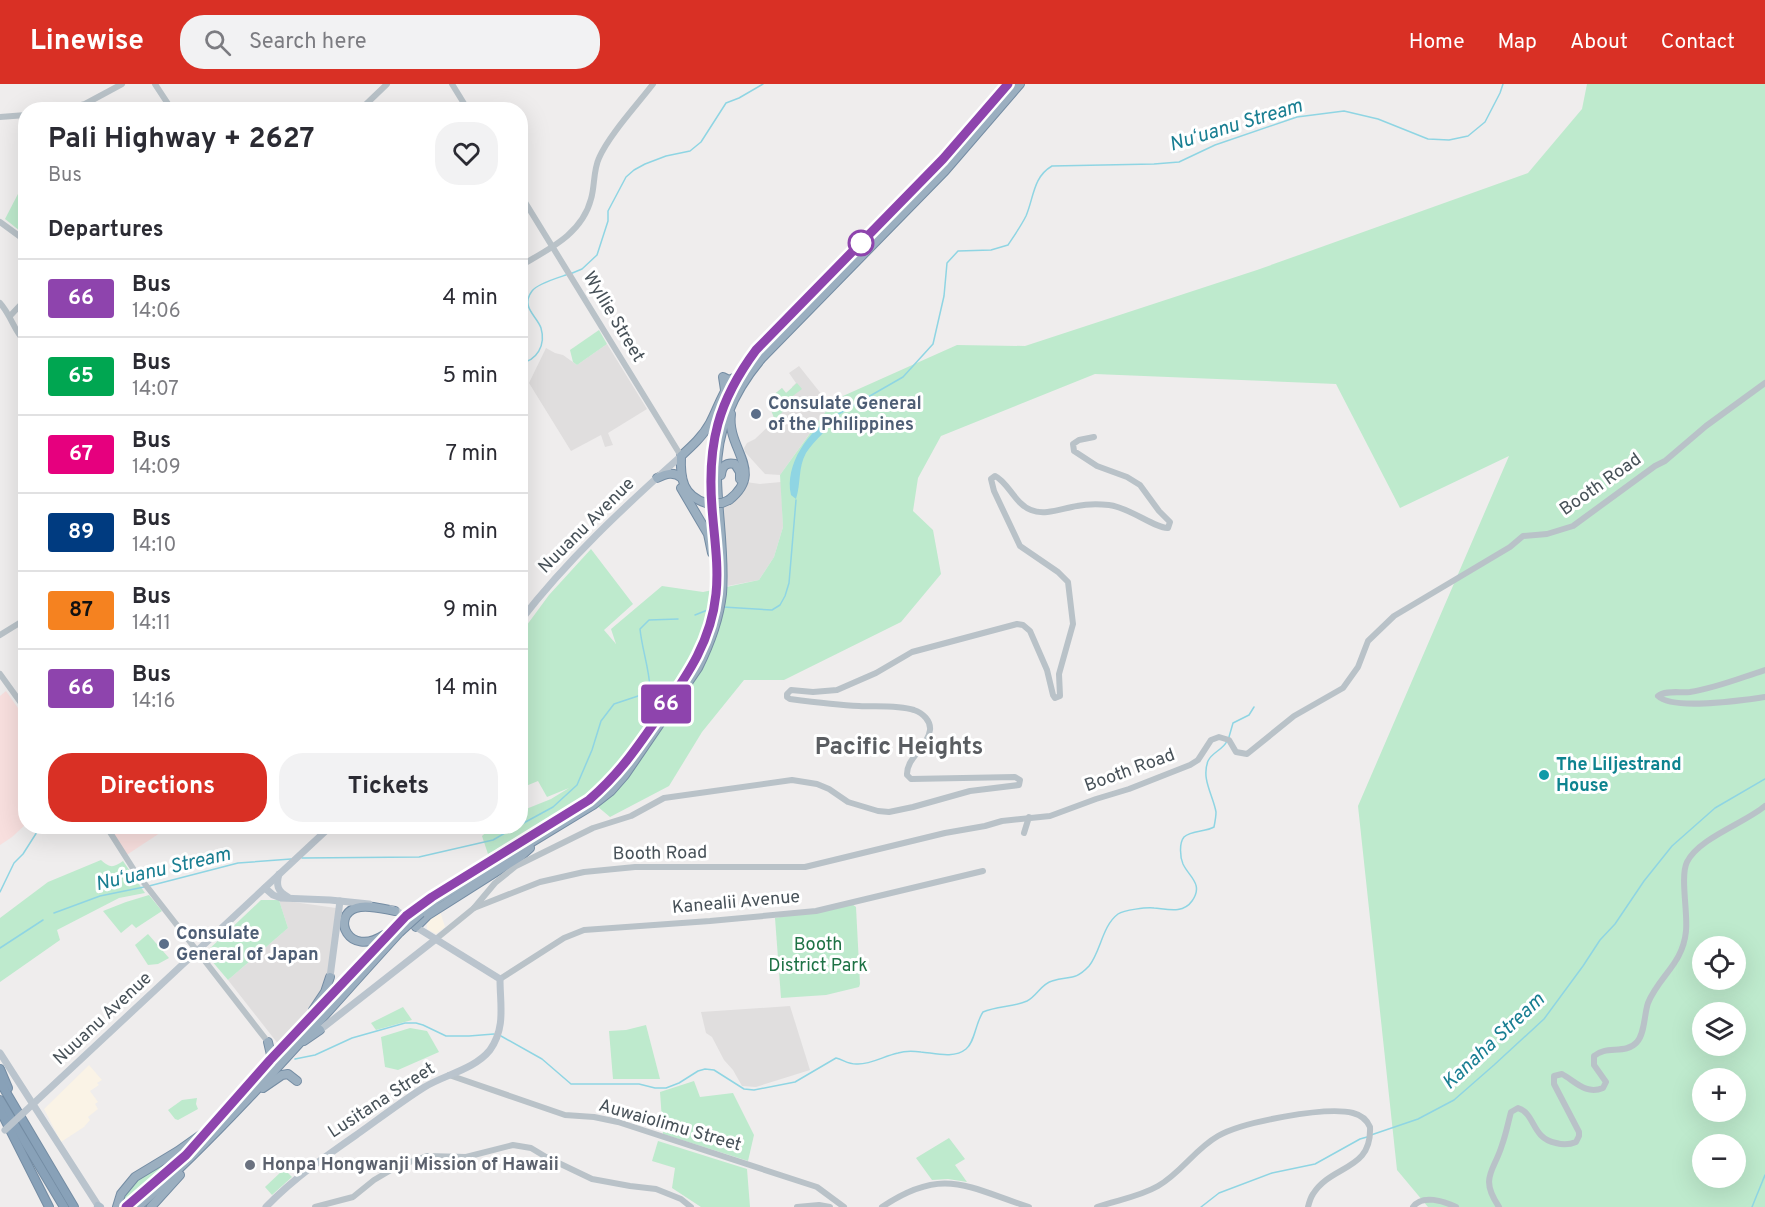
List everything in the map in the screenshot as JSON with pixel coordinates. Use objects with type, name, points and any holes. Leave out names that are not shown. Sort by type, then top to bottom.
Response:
[{"type":"highway","points":[[735,396],[730,427],[745,467],[740,490],[722,503],[694,498],[687,491],[680,472],[681,456],[710,424],[725,391],[737,375],[756,350],[943,159],[1008,84]]},
{"type":"highway","points":[[419,910],[593,805],[625,775],[698,668],[710,641],[719,593],[722,543],[717,476],[719,453],[722,431],[735,396],[750,371],[945,171],[1020,84]]},
{"type":"highway","points":[[719,593],[710,478],[711,451],[715,429],[737,375]]},
{"type":"highway","points":[[681,456],[690,488],[707,501]]},
{"type":"highway","points":[[719,507],[721,471],[728,464],[735,464],[740,472],[739,482],[728,498]]},
{"type":"highway","points":[[657,478],[669,473],[682,478]]},
{"type":"highway","points":[[682,478],[681,488],[684,495],[708,534],[719,593]]},
{"type":"highway","points":[[397,929],[296,1047],[220,1129],[176,1173],[126,1206],[122,1194],[135,1176],[178,1151],[208,1129],[397,929],[419,910],[589,800],[604,786],[624,765],[693,665],[716,614]]},
{"type":"highway","points":[[416,927],[428,915],[457,895],[520,856],[543,835]]},
{"type":"highway","points":[[394,911],[359,907],[350,910],[344,924],[348,935],[354,940],[363,942],[373,941],[397,929]]},
{"type":"highway","points":[[255,1077],[254,1073],[314,1008],[325,992],[330,977]]},
{"type":"highway","points":[[296,1047],[320,1030]]},
{"type":"highway","points":[[268,1042],[280,1045]]},
{"type":"highway","points":[[268,1042],[271,1055]]},
{"type":"highway","points":[[249,1098],[282,1075],[288,1074],[297,1082],[288,1065],[289,1054]]},
{"type":"highway","points":[[0,1069],[15,1109]]},
{"type":"highway","points":[[0,1082],[75,1207]]},
{"type":"highway","points":[[237,1088],[248,1085]]},
{"type":"highway","points":[[0,1100],[64,1207]]},
{"type":"highway","points":[[0,1110],[49,1207]]},
{"type":"highway","points":[[151,1207],[220,1129]]},
{"type":"main road","name":"Nuuanu Avenue","points":[[528,611],[566,566],[627,504],[681,456]]},
{"type":"main road","name":"Nuuanu Avenue","points":[[0,1134],[323,834]]},
{"type":"main road","points":[[279,874],[278,888],[282,894],[290,898]]},
{"type":"main road","points":[[266,887],[274,896],[381,906],[400,913],[416,927],[500,979]]},
{"type":"main road","points":[[330,977],[340,901]]},
{"type":"main road","points":[[320,1030],[436,939]]},
{"type":"main road","name":"Lusitana Street","points":[[266,1207],[303,1173],[420,1090],[480,1059],[490,1049],[500,1028],[502,1014],[500,979]]},
{"type":"main road","points":[[0,1053],[99,1207]]},
{"type":"main road","points":[[126,1206],[186,1155],[208,1129]]},
{"type":"street","points":[[89,102],[122,84]]},
{"type":"street","points":[[155,84],[167,102]]},
{"type":"street","points":[[368,102],[387,84]]},
{"type":"street","points":[[452,84],[463,102]]},
{"type":"street","points":[[528,262],[565,239],[580,224],[591,201],[599,158],[653,84]]},
{"type":"street","points":[[0,117],[18,116]]},
{"type":"street","name":"Wyllie Street","points":[[528,207],[681,456]]},
{"type":"street","points":[[0,222],[18,235]]},
{"type":"street","points":[[0,303],[10,316],[18,334]]},
{"type":"street","points":[[10,316],[18,308]]},
{"type":"street","name":"Booth Road","points":[[474,908],[548,879],[608,869],[805,867],[945,833],[1002,821],[1050,816],[1064,812],[1190,765],[1198,760],[1211,740],[1216,737],[1225,739],[1236,752],[1244,755],[1250,753],[1294,716],[1343,688],[1358,667],[1368,641],[1394,616],[1510,547],[1523,536],[1553,533],[1573,526],[1665,461],[1706,426],[1765,383]]},
{"type":"street","points":[[436,939],[474,908],[507,872],[593,828],[622,819],[672,796],[785,780],[799,781],[812,782],[825,787],[848,802],[884,812],[913,807],[970,791],[1019,785],[1020,780],[1015,777],[911,779],[907,775],[907,769],[930,730],[928,721],[919,712],[790,699],[786,694],[791,690],[813,692],[837,690],[876,673],[912,652],[1020,624],[1030,631],[1047,670],[1053,695],[1055,698],[1059,697],[1061,695],[1059,674],[1073,624],[1068,582],[1058,572],[1020,546],[994,491],[991,479],[995,476],[999,478],[1014,497],[1033,511],[1087,505],[1113,506],[1133,512],[1162,527],[1169,527],[1170,522],[1159,511],[1140,484],[1097,466],[1074,451],[1073,444],[1077,441],[1094,437]]},
{"type":"street","points":[[0,635],[18,624]]},
{"type":"street","points":[[1765,670],[1708,688],[1689,692],[1662,693],[1658,696],[1666,701],[1691,703],[1765,697]]},
{"type":"street","points":[[0,674],[18,699]]},
{"type":"street","points":[[1499,1207],[1492,1194],[1489,1177],[1502,1147],[1511,1112],[1518,1108],[1524,1111],[1537,1132],[1549,1141],[1567,1144],[1576,1142],[1579,1132],[1554,1084],[1554,1076],[1562,1074],[1588,1090],[1598,1090],[1605,1086],[1604,1077],[1594,1065],[1594,1056],[1601,1051],[1628,1048],[1640,1039],[1651,997],[1674,966],[1679,954],[1686,933],[1685,874],[1687,863],[1704,845],[1765,806]]},
{"type":"street","points":[[1024,833],[1029,818]]},
{"type":"street","points":[[111,834],[153,895],[268,1042]]},
{"type":"street","name":"Kanealii Avenue","points":[[500,979],[564,938],[585,930],[753,918],[816,911],[983,871]]},
{"type":"street","points":[[489,889],[489,895],[493,899],[499,898]]},
{"type":"street","name":"Auwaiolimu Street","points":[[448,1075],[565,1115],[594,1117],[618,1122],[787,1177],[817,1187],[844,1207]]},
{"type":"street","points":[[1097,1207],[1138,1195],[1158,1186],[1212,1140],[1232,1129],[1258,1122],[1326,1112],[1345,1112],[1361,1116],[1370,1127],[1367,1150],[1359,1160],[1328,1178],[1313,1194],[1308,1207]]},
{"type":"street","points":[[315,1207],[353,1197],[374,1180],[396,1167],[427,1156],[466,1157],[513,1144],[528,1147],[591,1179],[656,1189],[691,1207]]},
{"type":"street","points":[[882,1207],[909,1191],[941,1183],[968,1186],[1029,1207]]},
{"type":"street","points":[[1413,1207],[1425,1200],[1443,1202],[1455,1207]]},
{"type":"street","points":[[797,1207],[819,1205],[830,1207]]},
{"type":"shaded area","points":[[607,344],[647,409],[608,433],[613,445],[605,447],[601,435],[571,451],[529,383],[546,348],[563,355],[577,365]]},
{"type":"shaded area","points":[[799,366],[830,405],[780,475],[765,474],[744,448],[775,420],[767,400],[782,388],[786,393],[792,389],[796,383],[789,373]]},
{"type":"shaded area","points":[[746,482],[760,484],[781,482],[783,527],[774,557],[759,580],[728,586],[723,506],[738,496]]},
{"type":"shaded area","points":[[6,691],[18,708],[18,831],[0,845],[0,696]]},
{"type":"shaded area","points":[[111,834],[158,834],[125,856]]},
{"type":"shaded area","points":[[279,900],[336,908],[328,976],[323,990],[312,1009],[279,1045],[228,980],[288,928]]},
{"type":"shaded area","points":[[440,911],[445,927],[436,934],[427,929],[427,924],[428,920]]},
{"type":"shaded area","points":[[790,1006],[810,1070],[756,1087],[742,1086],[712,1037],[706,1033],[701,1012]]},
{"type":"shaded area","points":[[89,1065],[102,1080],[90,1091],[98,1102],[95,1104],[98,1109],[88,1117],[90,1120],[84,1127],[61,1142],[44,1109]]},
{"type":"green space","points":[[1587,84],[1765,84],[1765,1207],[1428,1207],[1397,1170],[1358,806],[1509,456],[1400,508],[1336,384],[1095,374],[941,436],[918,478],[913,511],[933,530],[941,574],[901,622],[784,680],[744,680],[702,732],[669,786],[610,817],[585,796],[528,832],[528,808],[551,799],[569,788],[547,797],[538,781],[528,785],[528,624],[549,595],[591,549],[633,604],[604,630],[616,644],[611,629],[662,586],[703,592],[759,580],[774,557],[783,527],[780,475],[834,400],[957,345],[1025,346],[1257,270],[1528,173],[1582,109]]},
{"type":"green space","points":[[18,194],[18,229],[5,219]]},
{"type":"green space","points":[[599,330],[607,344],[577,365],[573,362],[570,350]]},
{"type":"green space","points":[[797,383],[802,389],[790,398],[793,401],[775,420],[767,400],[782,388],[786,393]]},
{"type":"green space","points":[[484,834],[525,834],[516,840],[488,854],[482,836]]},
{"type":"green space","points":[[101,860],[112,866],[123,861],[145,893],[119,898],[57,930],[60,940],[0,982],[0,918],[48,882]]},
{"type":"green space","points":[[149,895],[162,911],[136,928],[132,924],[121,933],[103,911],[126,902]]},
{"type":"green space","points":[[261,900],[279,900],[288,928],[228,980],[205,953]]},
{"type":"green space","name":"Booth District Park","points":[[852,904],[856,907],[859,987],[826,995],[781,998],[775,918]]},
{"type":"green space","points":[[148,934],[169,958],[158,964],[148,965],[135,945]]},
{"type":"green space","points":[[403,1007],[412,1020],[376,1030],[371,1023]]},
{"type":"green space","points":[[646,1025],[660,1079],[613,1079],[609,1031]]},
{"type":"green space","points":[[410,1028],[427,1031],[439,1052],[398,1070],[385,1067],[381,1037]]},
{"type":"green space","points":[[694,1081],[700,1097],[733,1093],[754,1135],[748,1161],[663,1134],[660,1092]]},
{"type":"green space","points":[[197,1098],[198,1109],[178,1120],[168,1110],[182,1100]]},
{"type":"green space","points":[[949,1138],[965,1159],[955,1165],[967,1182],[948,1179],[932,1180],[916,1158]]},
{"type":"green space","points":[[658,1141],[747,1169],[750,1207],[701,1207],[672,1188],[675,1168],[652,1161]]},
{"type":"green space","points":[[181,1156],[121,1207],[124,1195],[134,1183],[158,1167]]},
{"type":"green space","points":[[284,1169],[292,1177],[272,1195],[265,1187]]},
{"type":"water","points":[[835,416],[806,453],[796,499],[791,495],[790,484],[795,460],[816,430]]},
{"type":"waterway","points":[[570,274],[582,269],[597,255],[608,221],[608,211],[626,177],[645,164],[666,156],[690,151],[701,142],[726,103],[763,84]]},
{"type":"waterway","name":"Nuʻuanu Stream","points":[[835,416],[903,377],[933,344],[944,296],[947,263],[958,251],[991,250],[1008,245],[1026,216],[1041,176],[1052,166],[1179,162],[1215,145],[1297,117],[1344,111],[1378,119],[1428,139],[1449,140],[1468,136],[1485,122],[1503,84]]},
{"type":"waterway","points":[[528,302],[532,291],[538,286],[566,275]]},
{"type":"waterway","points":[[528,302],[530,311],[541,328],[542,340],[539,351],[528,361]]},
{"type":"waterway","name":"Nuʻuanu Stream","points":[[723,607],[772,610],[780,605],[789,583],[796,500]]},
{"type":"waterway","name":"Nuʻuanu Stream","points":[[695,615],[710,609]]},
{"type":"waterway","name":"Nuʻuanu Stream","points":[[528,821],[553,807],[577,785],[601,721],[614,704],[638,696],[650,688],[640,629],[649,620],[678,619]]},
{"type":"waterway","points":[[1229,737],[1233,723],[1249,715],[1254,707]]},
{"type":"waterway","points":[[501,1036],[542,1059],[571,1084],[639,1084],[655,1088],[666,1088],[705,1069],[714,1070],[744,1089],[754,1090],[795,1082],[836,1058],[858,1064],[903,1052],[915,1051],[944,1055],[961,1052],[969,1046],[983,1012],[1027,1001],[1048,983],[1075,976],[1084,971],[1093,960],[1108,925],[1118,914],[1146,908],[1179,909],[1192,901],[1196,885],[1182,861],[1181,843],[1187,835],[1214,827],[1216,812],[1207,781],[1206,768],[1212,755],[1227,741]]},
{"type":"waterway","name":"Kanaha Stream","points":[[1371,1135],[1418,1119],[1454,1100],[1494,1065],[1544,1019],[1600,940],[1615,924],[1644,881],[1672,846],[1715,808],[1765,779]]},
{"type":"waterway","points":[[0,892],[14,863],[23,854],[36,834]]},
{"type":"waterway","name":"Nuʻuanu Stream","points":[[302,858],[419,857],[493,840],[503,834]]},
{"type":"waterway","name":"Nuʻuanu Stream","points":[[149,886],[238,863],[291,859]]},
{"type":"waterway","name":"Nuʻuanu Stream","points":[[54,913],[100,896],[144,887]]},
{"type":"waterway","name":"Nuʻuanu Stream","points":[[0,948],[43,920]]},
{"type":"waterway","points":[[295,1059],[315,1055],[352,1038],[405,1023],[423,1025],[446,1036],[494,1034]]},
{"type":"waterway","name":"Kanaha Stream","points":[[1201,1207],[1219,1193],[1272,1173],[1315,1164],[1367,1137]]},
{"type":"waterway","points":[[1752,1207],[1765,1175]]},
{"type":"bus line","name":"66","points":[[126,1207],[186,1155],[270,1060],[406,916],[432,897],[589,800],[624,765],[693,665],[711,623],[716,593],[717,565],[710,478],[711,451],[722,409],[740,372],[756,350],[943,159],[1008,84]]},
{"type":"place","name":"Consulate General of the Philippines","points":[[756,414]]},
{"type":"place","name":"The Liljestrand House","points":[[1544,775]]},
{"type":"place","name":"Consulate General of Japan","points":[[164,944]]},
{"type":"place","name":"Honpa Hongwanji Mission of Hawaii","points":[[250,1165]]},
{"type":"district","name":"Pacific Heights","points":[[899,748]]}]
